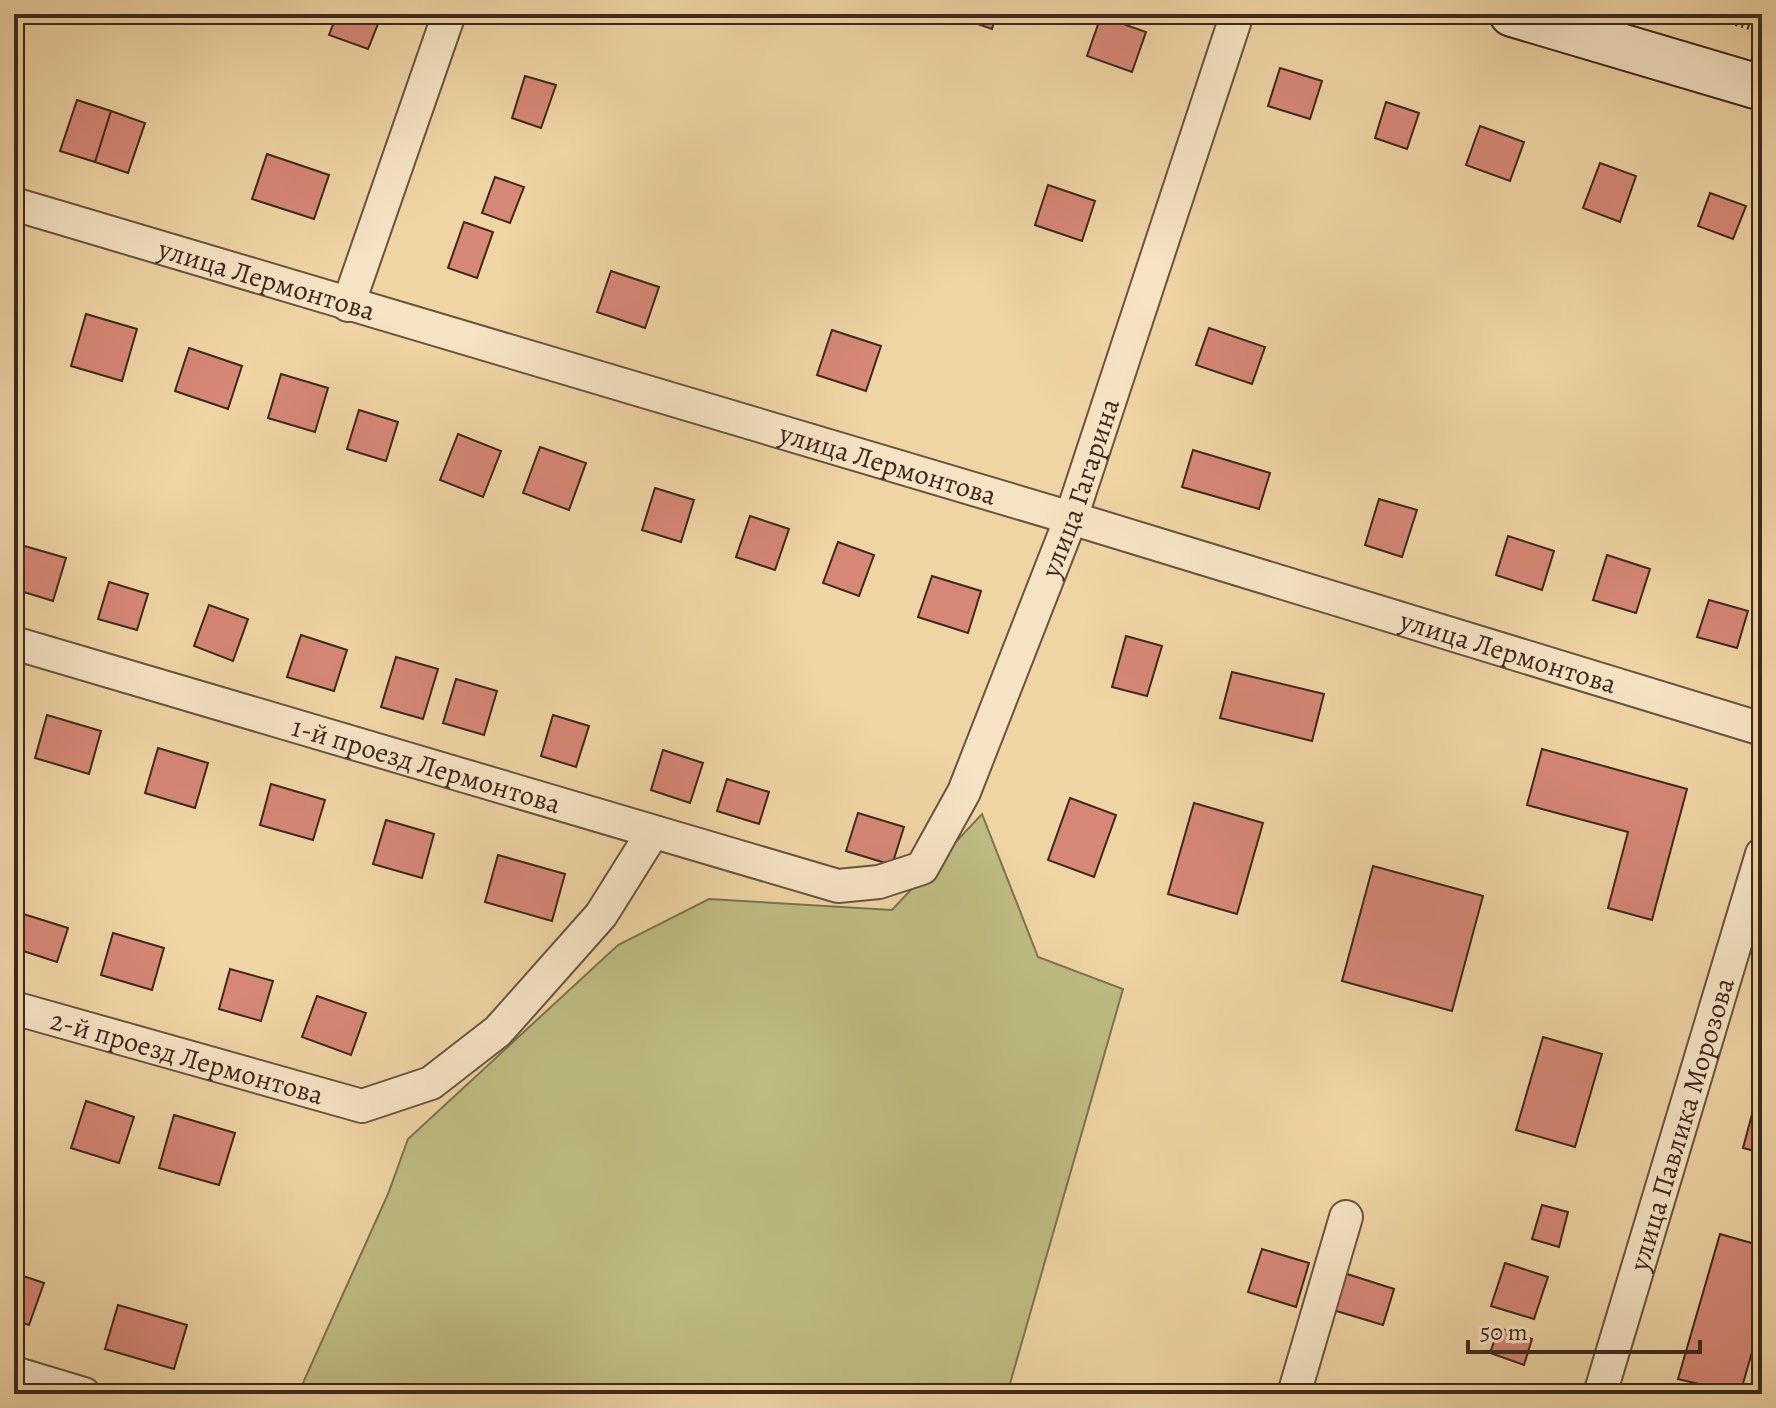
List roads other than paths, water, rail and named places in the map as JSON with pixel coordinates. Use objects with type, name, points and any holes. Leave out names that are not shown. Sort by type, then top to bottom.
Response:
[{"type":"street","points":[[348,305],[449,14]]},
{"type":"street","name":"улица Гагарина","points":[[838,886],[879,882],[922,868],[964,792],[1071,518],[1237,14]]},
{"type":"street","points":[[1512,14],[1762,88]]},
{"type":"street","name":"улица Лермонтова","points":[[14,204],[1071,518],[1762,729]]},
{"type":"street","name":"1-й проезд Лермонтова","points":[[14,643],[838,886]]},
{"type":"street","name":"2-й проезд Лермонтова","points":[[14,1008],[362,1106],[431,1083],[498,1031],[601,915],[653,832]]},
{"type":"street","name":"улица Павлика Морозова","points":[[1600,1394],[1762,854]]},
{"type":"street","points":[[1294,1394],[1346,1217]]},
{"type":"street","points":[[14,1373],[84,1394]]}]
